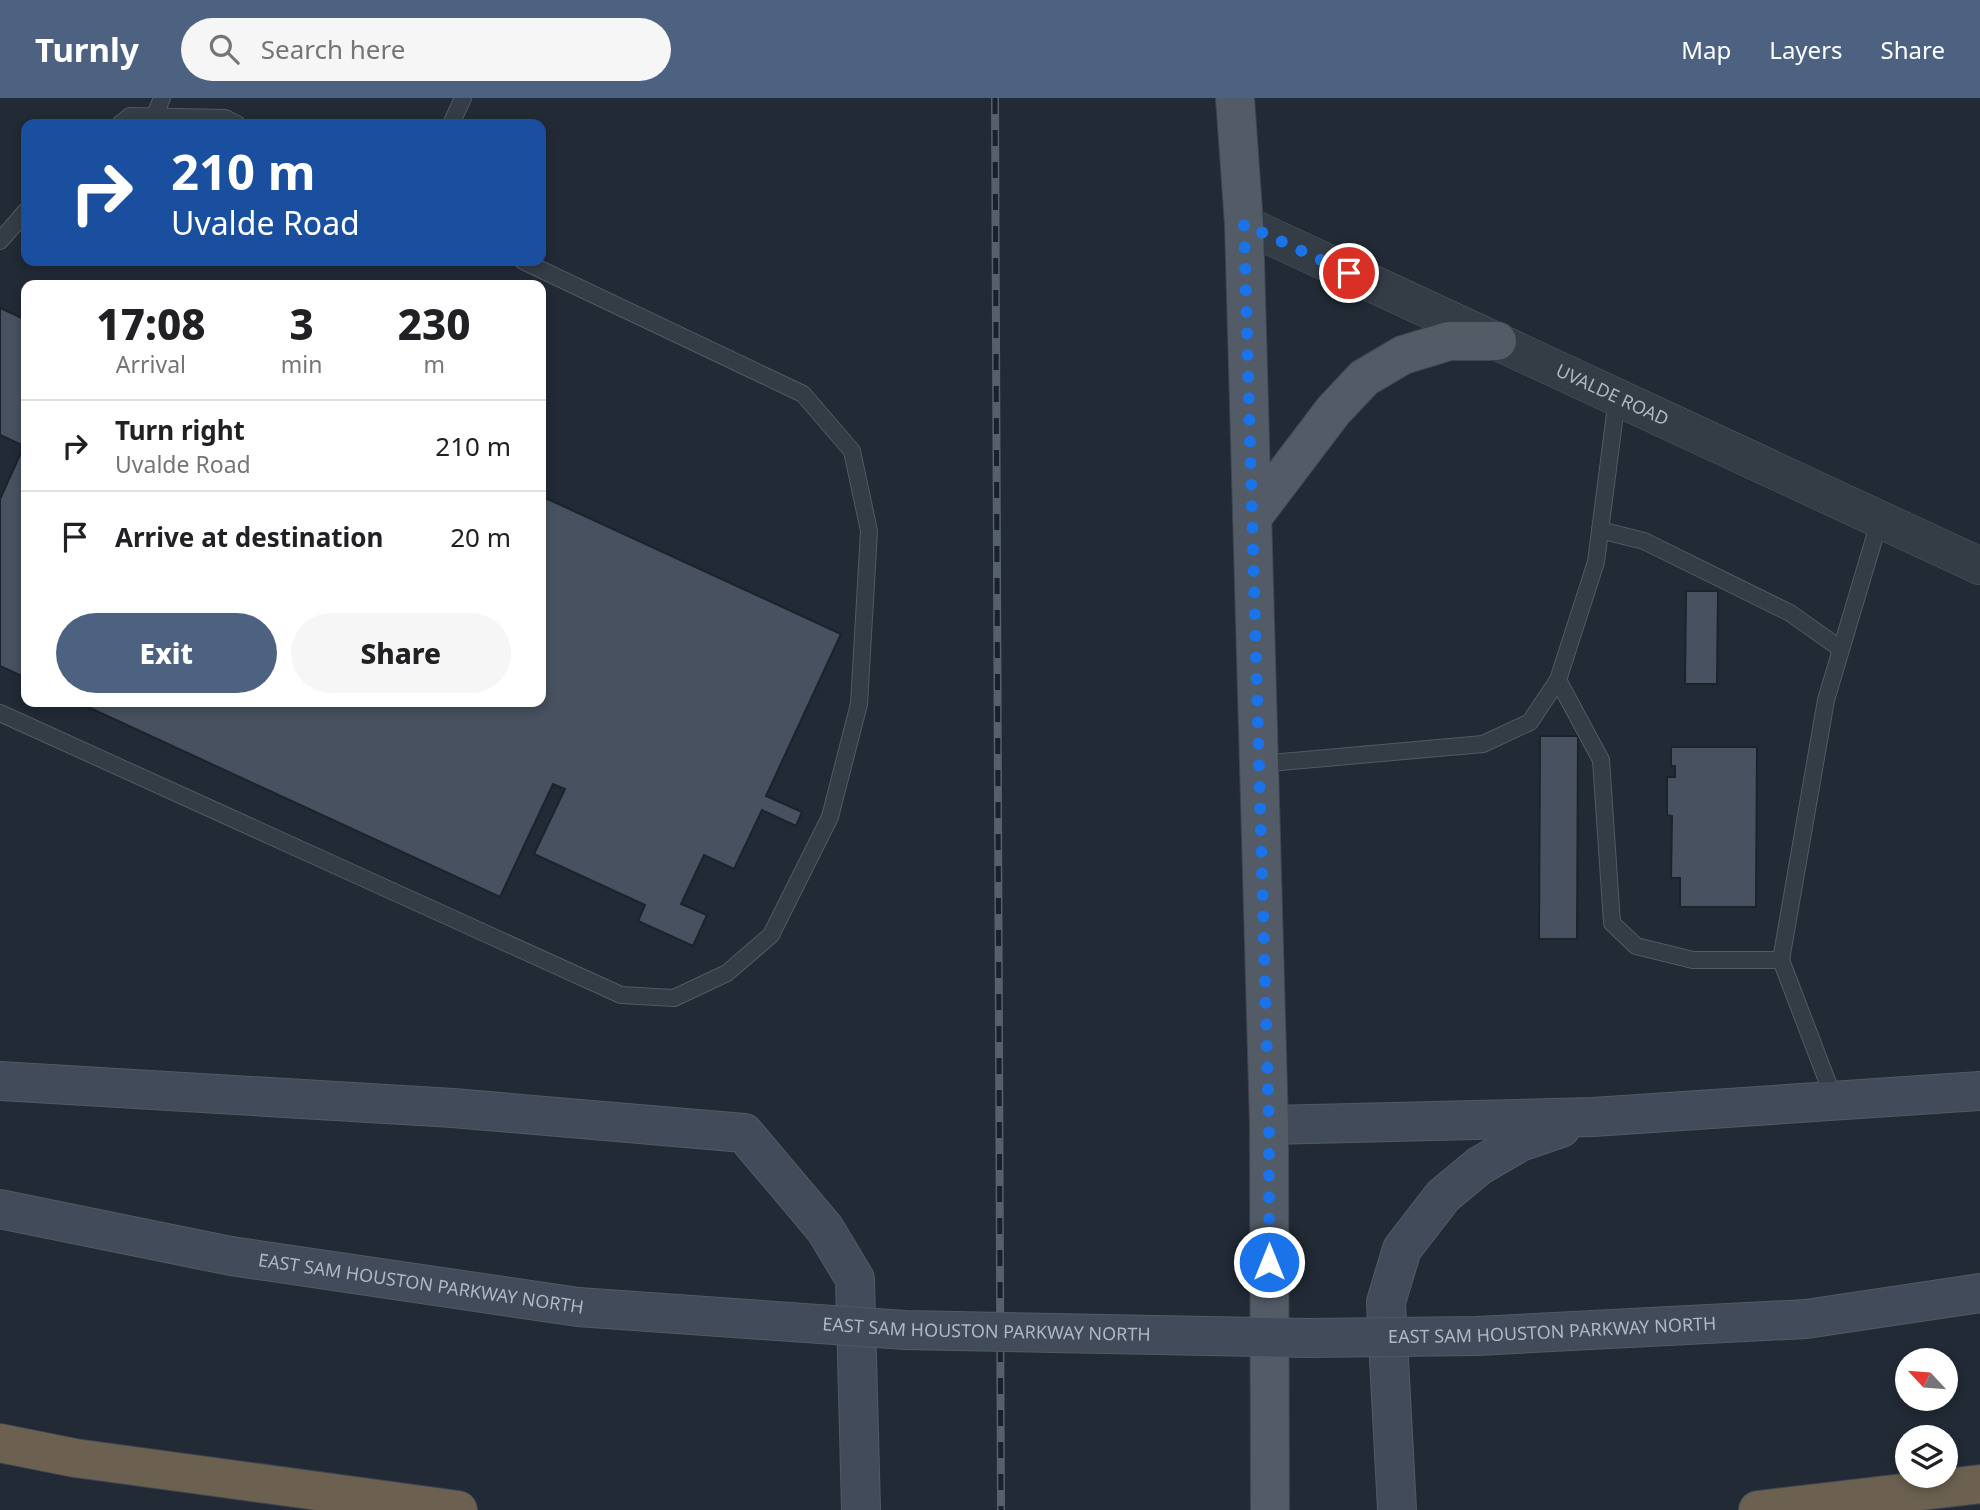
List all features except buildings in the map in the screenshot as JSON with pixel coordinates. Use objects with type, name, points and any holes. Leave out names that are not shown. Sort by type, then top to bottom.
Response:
[{"type":"highway","points":[[0,1443],[75,1458],[458,1510]]},
{"type":"highway","points":[[1758,1510],[1980,1484]]},
{"type":"main road","points":[[1235,98],[1244,224],[1269,1125],[1270,1510]]},
{"type":"main road","points":[[1252,518],[1333,411],[1364,379],[1403,355],[1449,341],[1497,341]]},
{"type":"main road","points":[[0,1082],[453,1108],[744,1133],[825,1229],[855,1279],[861,1510]]},
{"type":"main road","points":[[1269,1125],[1593,1117],[1980,1091]]},
{"type":"main road","points":[[1397,1510],[1386,1302],[1402,1249],[1443,1196],[1479,1166],[1520,1142],[1593,1117]]},
{"type":"main road","name":"EAST SAM HOUSTON PARKWAY NORTH","points":[[0,1209],[231,1256],[578,1307],[905,1330],[1309,1338],[1464,1337],[1806,1319],[1980,1293]]},
{"type":"street","name":"UVALDE ROAD","points":[[1244,224],[1980,566]]},
{"type":"lane","points":[[154,117],[162,98]]},
{"type":"lane","points":[[454,119],[463,98]]},
{"type":"lane","points":[[126,119],[130,116],[227,119]]},
{"type":"lane","points":[[0,241],[21,217]]},
{"type":"lane","points":[[0,713],[621,995],[674,998],[727,973],[771,935],[830,817],[859,704],[869,531],[852,451],[803,394],[534,266]]},
{"type":"lane","points":[[1259,764],[1483,744],[1530,722],[1558,680],[1596,562],[1617,397]]},
{"type":"lane","points":[[1835,1099],[1781,960],[1826,700],[1880,519]]},
{"type":"lane","points":[[1600,530],[1644,541],[1790,612],[1841,649]]},
{"type":"lane","points":[[1558,680],[1601,760],[1612,923],[1636,946],[1693,960],[1781,960]]},
{"type":"railway","points":[[995,98],[1001,1510]]},
{"type":"route","points":[[1269,1262],[1269,1125],[1244,224],[1349,273]]}]
